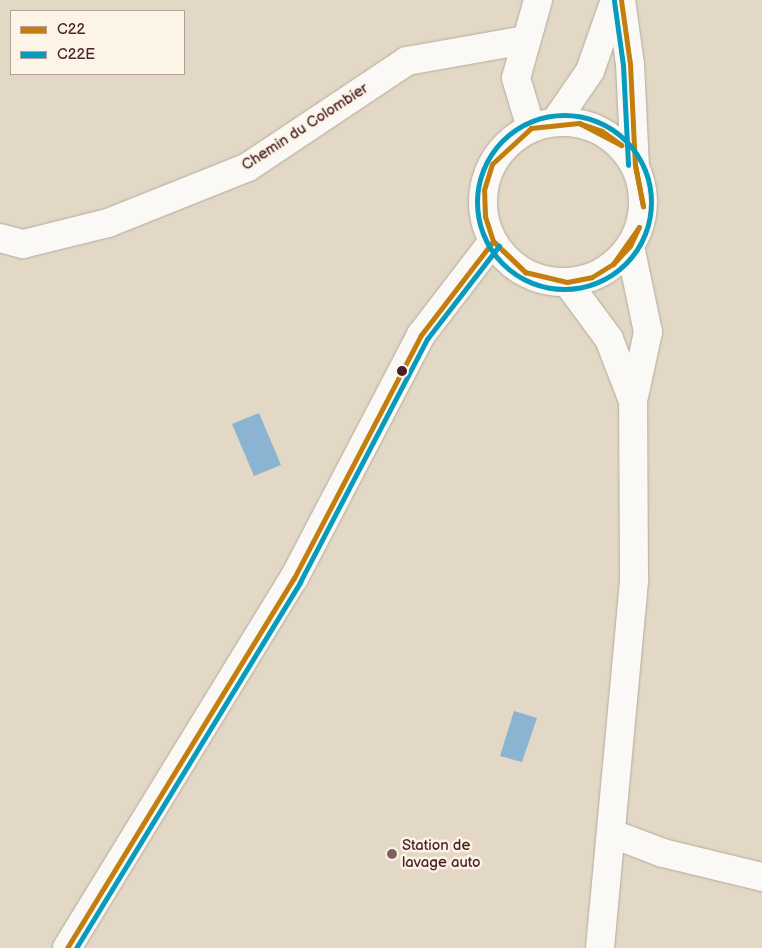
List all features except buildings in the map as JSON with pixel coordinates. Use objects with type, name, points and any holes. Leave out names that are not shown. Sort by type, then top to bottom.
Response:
[{"type":"street","points":[[538,0],[525,40],[516,78],[543,125]]},
{"type":"street","points":[[615,0],[590,71],[543,125],[509,144],[492,164],[484,190],[485,216],[493,241],[524,272],[567,282],[592,277],[613,264],[630,246],[643,206],[635,165],[630,64],[621,0]]},
{"type":"street","name":"Chemin du Colombier","points":[[0,238],[24,244],[108,223],[248,167],[407,62],[525,40]]},
{"type":"street","points":[[543,125],[579,123],[602,132],[621,145],[635,165]]},
{"type":"street","points":[[67,948],[294,578],[421,335],[493,241]]},
{"type":"street","points":[[600,948],[613,834],[634,578],[633,401],[648,332],[630,246]]},
{"type":"street","points":[[567,282],[609,339],[633,401]]},
{"type":"street","points":[[613,834],[663,854],[762,877]]},
{"type":"water","points":[[259,413],[281,465],[254,476],[232,424]]},
{"type":"water","points":[[514,711],[537,718],[522,762],[500,756]]},
{"type":"transit line","name":"C22","points":[[621,0],[630,64],[635,165]]},
{"type":"transit line","name":"C22E","points":[[614,1],[623,65],[628,165]]},
{"type":"transit line","name":"C22E","points":[[555,115],[573,115],[605,125],[626,140],[641,161],[651,193],[651,202],[651,211],[641,243],[626,264],[605,279],[589,285],[573,289],[555,289],[523,279],[502,264],[487,243],[481,227],[477,211],[477,193],[487,161],[502,140],[523,125],[539,119],[555,115]]},
{"type":"transit line","name":"C22","points":[[493,241],[485,216],[484,190],[492,164],[531,128],[579,123]]},
{"type":"transit line","name":"C22","points":[[579,123],[602,131],[621,145]]},
{"type":"transit line","name":"C22","points":[[579,123],[621,145]]},
{"type":"transit line","name":"C22","points":[[635,165],[643,206]]},
{"type":"transit line","name":"C22","points":[[635,165],[643,206]]},
{"type":"transit line","name":"C22","points":[[613,264],[639,227]]},
{"type":"transit line","name":"C22","points":[[613,264],[630,246],[639,227]]},
{"type":"transit line","name":"C22","points":[[493,241],[525,272]]},
{"type":"transit line","name":"C22","points":[[493,241],[525,272]]},
{"type":"transit line","name":"C22","points":[[67,948],[294,578],[421,335],[493,241]]},
{"type":"transit line","name":"C22E","points":[[76,948],[300,582],[427,339],[499,246]]},
{"type":"transit line","name":"C22","points":[[525,272],[567,282],[592,277],[613,264]]},
{"type":"place","name":"Station de lavage auto","points":[[392,854]]}]
